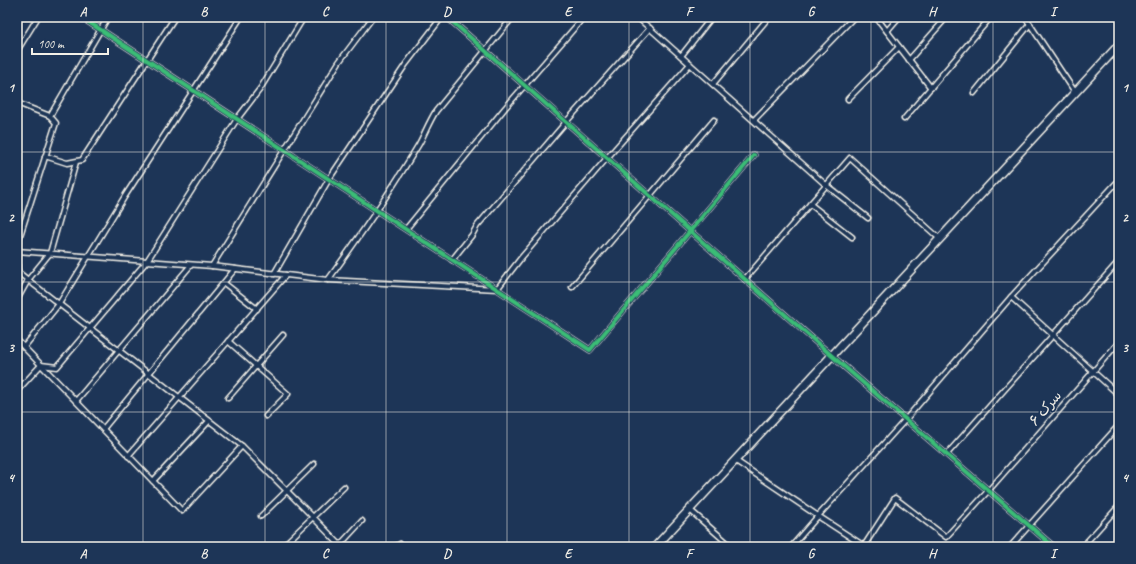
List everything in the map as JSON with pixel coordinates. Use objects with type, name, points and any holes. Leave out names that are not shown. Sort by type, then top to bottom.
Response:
[{"type":"main road","points":[[655,547],[1119,45]]},
{"type":"street","points":[[17,51],[38,17]]},
{"type":"street","points":[[81,17],[590,350],[754,155]]},
{"type":"street","points":[[50,116],[108,17]]},
{"type":"street","points":[[45,156],[67,162],[82,160],[175,17]]},
{"type":"street","points":[[24,347],[59,304],[125,196],[241,17]]},
{"type":"street","points":[[41,365],[57,367],[147,261],[237,119],[260,89],[304,17]]},
{"type":"street","points":[[212,266],[340,62],[373,17]]},
{"type":"street","points":[[274,274],[329,179],[406,64],[442,17]]},
{"type":"street","points":[[448,17],[832,356],[1054,547]]},
{"type":"street","points":[[328,280],[359,238],[420,142],[436,111],[513,17]]},
{"type":"street","points":[[406,230],[505,108],[584,17]]},
{"type":"street","points":[[681,56],[712,17]]},
{"type":"street","points":[[713,84],[769,17]]},
{"type":"street","points":[[754,120],[854,17]]},
{"type":"street","points":[[876,17],[931,88]]},
{"type":"street","points":[[887,31],[899,17]]},
{"type":"street","points":[[909,60],[947,17]]},
{"type":"street","points":[[904,119],[991,17]]},
{"type":"street","points":[[1025,17],[1075,92]]},
{"type":"street","points":[[639,18],[826,185],[868,218]]},
{"type":"street","points":[[974,92],[1030,24]]},
{"type":"street","points":[[452,260],[472,235],[477,226],[566,122],[650,28]]},
{"type":"street","points":[[848,99],[899,47]]},
{"type":"street","points":[[497,289],[521,258],[690,64]]},
{"type":"street","points":[[17,104],[50,116],[56,123],[17,245]]},
{"type":"street","points":[[572,287],[714,120]]},
{"type":"street","points":[[745,279],[850,158],[940,239]]},
{"type":"street","points":[[17,300],[28,280],[50,253],[76,162]]},
{"type":"street","points":[[791,547],[906,419],[1011,297],[1119,180]]},
{"type":"street","points":[[810,204],[852,237]]},
{"type":"street","points":[[17,251],[212,266],[328,280],[497,289]]},
{"type":"street","points":[[947,454],[1052,334],[1119,261]]},
{"type":"street","points":[[17,264],[18,272],[209,422],[242,446],[340,546],[362,521]]},
{"type":"street","points":[[76,401],[192,265]]},
{"type":"street","points":[[103,429],[235,269]]},
{"type":"street","points":[[128,456],[286,275]]},
{"type":"street","points":[[224,282],[256,309]]},
{"type":"street","points":[[1011,297],[1119,395]]},
{"type":"street","points":[[228,398],[283,335]]},
{"type":"street","points":[[17,340],[182,511],[242,446]]},
{"type":"street","points":[[228,341],[288,394],[266,416]]},
{"type":"street","name":"سرک ۶","points":[[864,547],[895,498],[946,537],[1119,342]]},
{"type":"street","points":[[17,391],[41,365]]},
{"type":"street","points":[[153,481],[209,422]]},
{"type":"street","points":[[1010,547],[1119,425]]},
{"type":"street","points":[[736,460],[864,547]]},
{"type":"street","points":[[261,516],[314,464]]},
{"type":"street","points":[[288,541],[344,487]]},
{"type":"street","points":[[1082,547],[1119,506]]},
{"type":"street","points":[[690,510],[732,547]]},
{"type":"street","points":[[395,547],[400,544]]},
{"type":"cycle path","points":[[81,17],[590,350],[754,155]]},
{"type":"cycle path","points":[[447,17],[832,356],[1054,547]]}]
